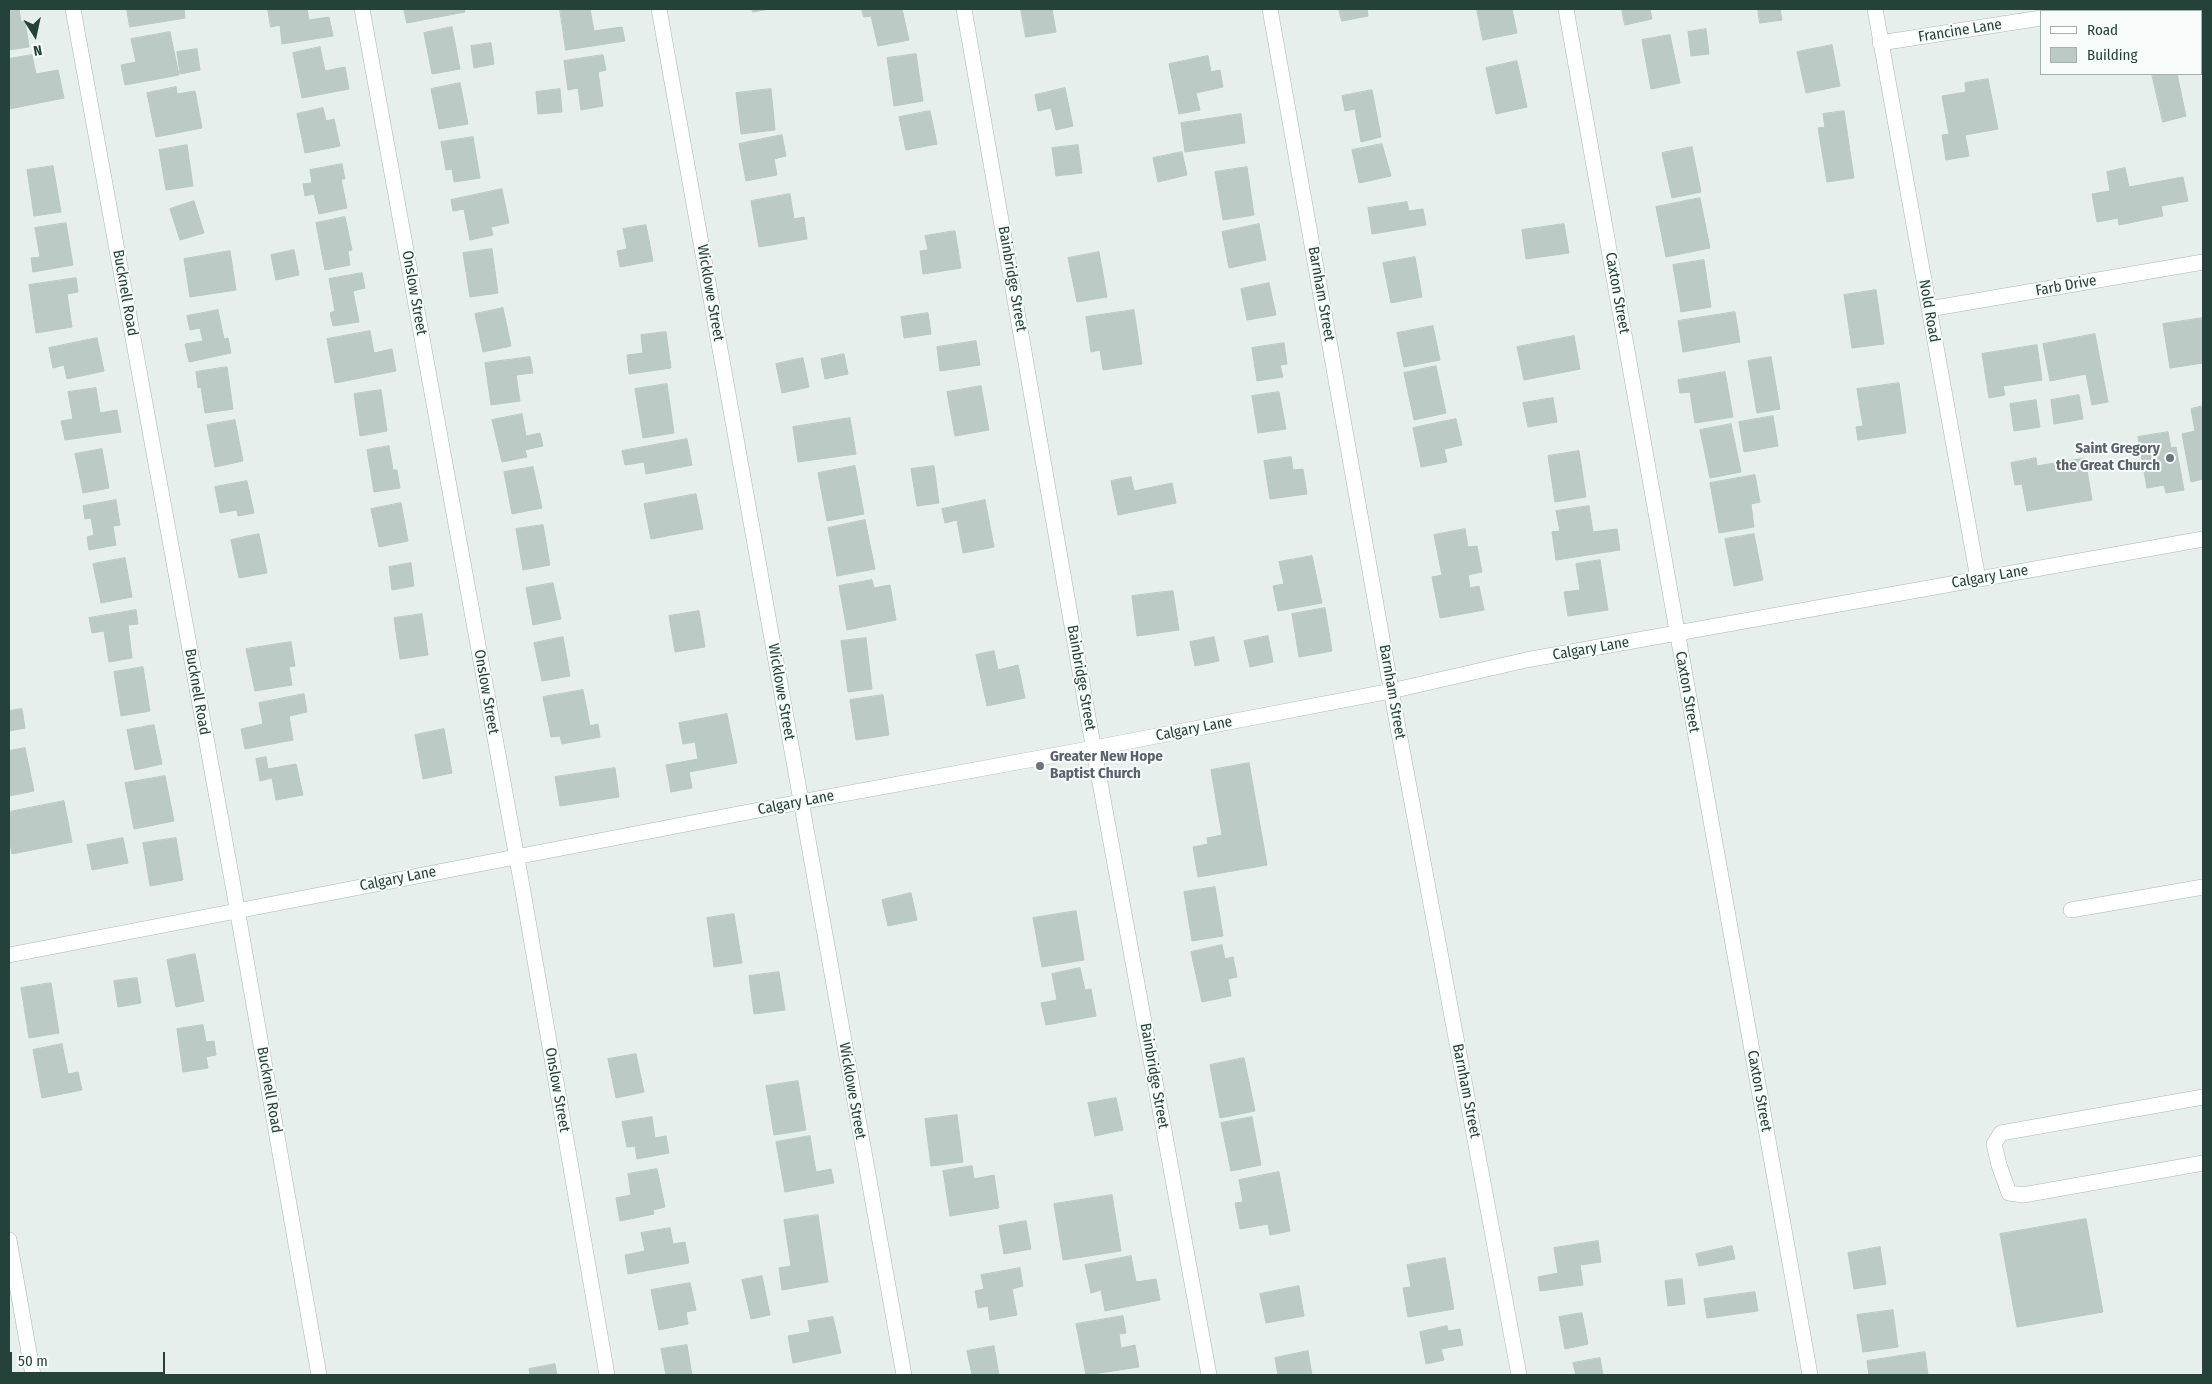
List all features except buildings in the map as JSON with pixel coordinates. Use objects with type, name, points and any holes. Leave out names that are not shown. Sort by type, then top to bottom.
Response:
[{"type":"street","name":"Bucknell Road","points":[[73,9],[237,911],[319,1375]]},
{"type":"street","name":"Onslow Street","points":[[362,9],[516,856],[607,1375]]},
{"type":"street","name":"Wicklowe Street","points":[[659,9],[904,1375]]},
{"type":"street","name":"Bainbridge Street","points":[[964,9],[1094,748],[1209,1375]]},
{"type":"street","name":"Barnham Street","points":[[1270,9],[1392,691],[1519,1375]]},
{"type":"street","name":"Caxton Street","points":[[1566,9],[1810,1375]]},
{"type":"street","name":"Nold Road","points":[[1875,9],[1978,579]]},
{"type":"street","name":"Francine Lane","points":[[1880,43],[2040,18]]},
{"type":"street","name":"Farb Drive","points":[[1929,310],[2203,262]]},
{"type":"street","name":"Calgary Lane","points":[[9,955],[516,856],[1392,691],[1526,660],[2203,539]]},
{"type":"street","points":[[2072,910],[2203,887]]},
{"type":"street","points":[[2203,1097],[2001,1134],[1994,1144],[2009,1193],[2023,1195],[2203,1163]]},
{"type":"street","points":[[9,1240],[33,1375]]},
{"type":"place","name":"Saint Gregory the Great Church","points":[[2170,458]]},
{"type":"place","name":"Greater New Hope Baptist Church","points":[[1040,766]]}]
